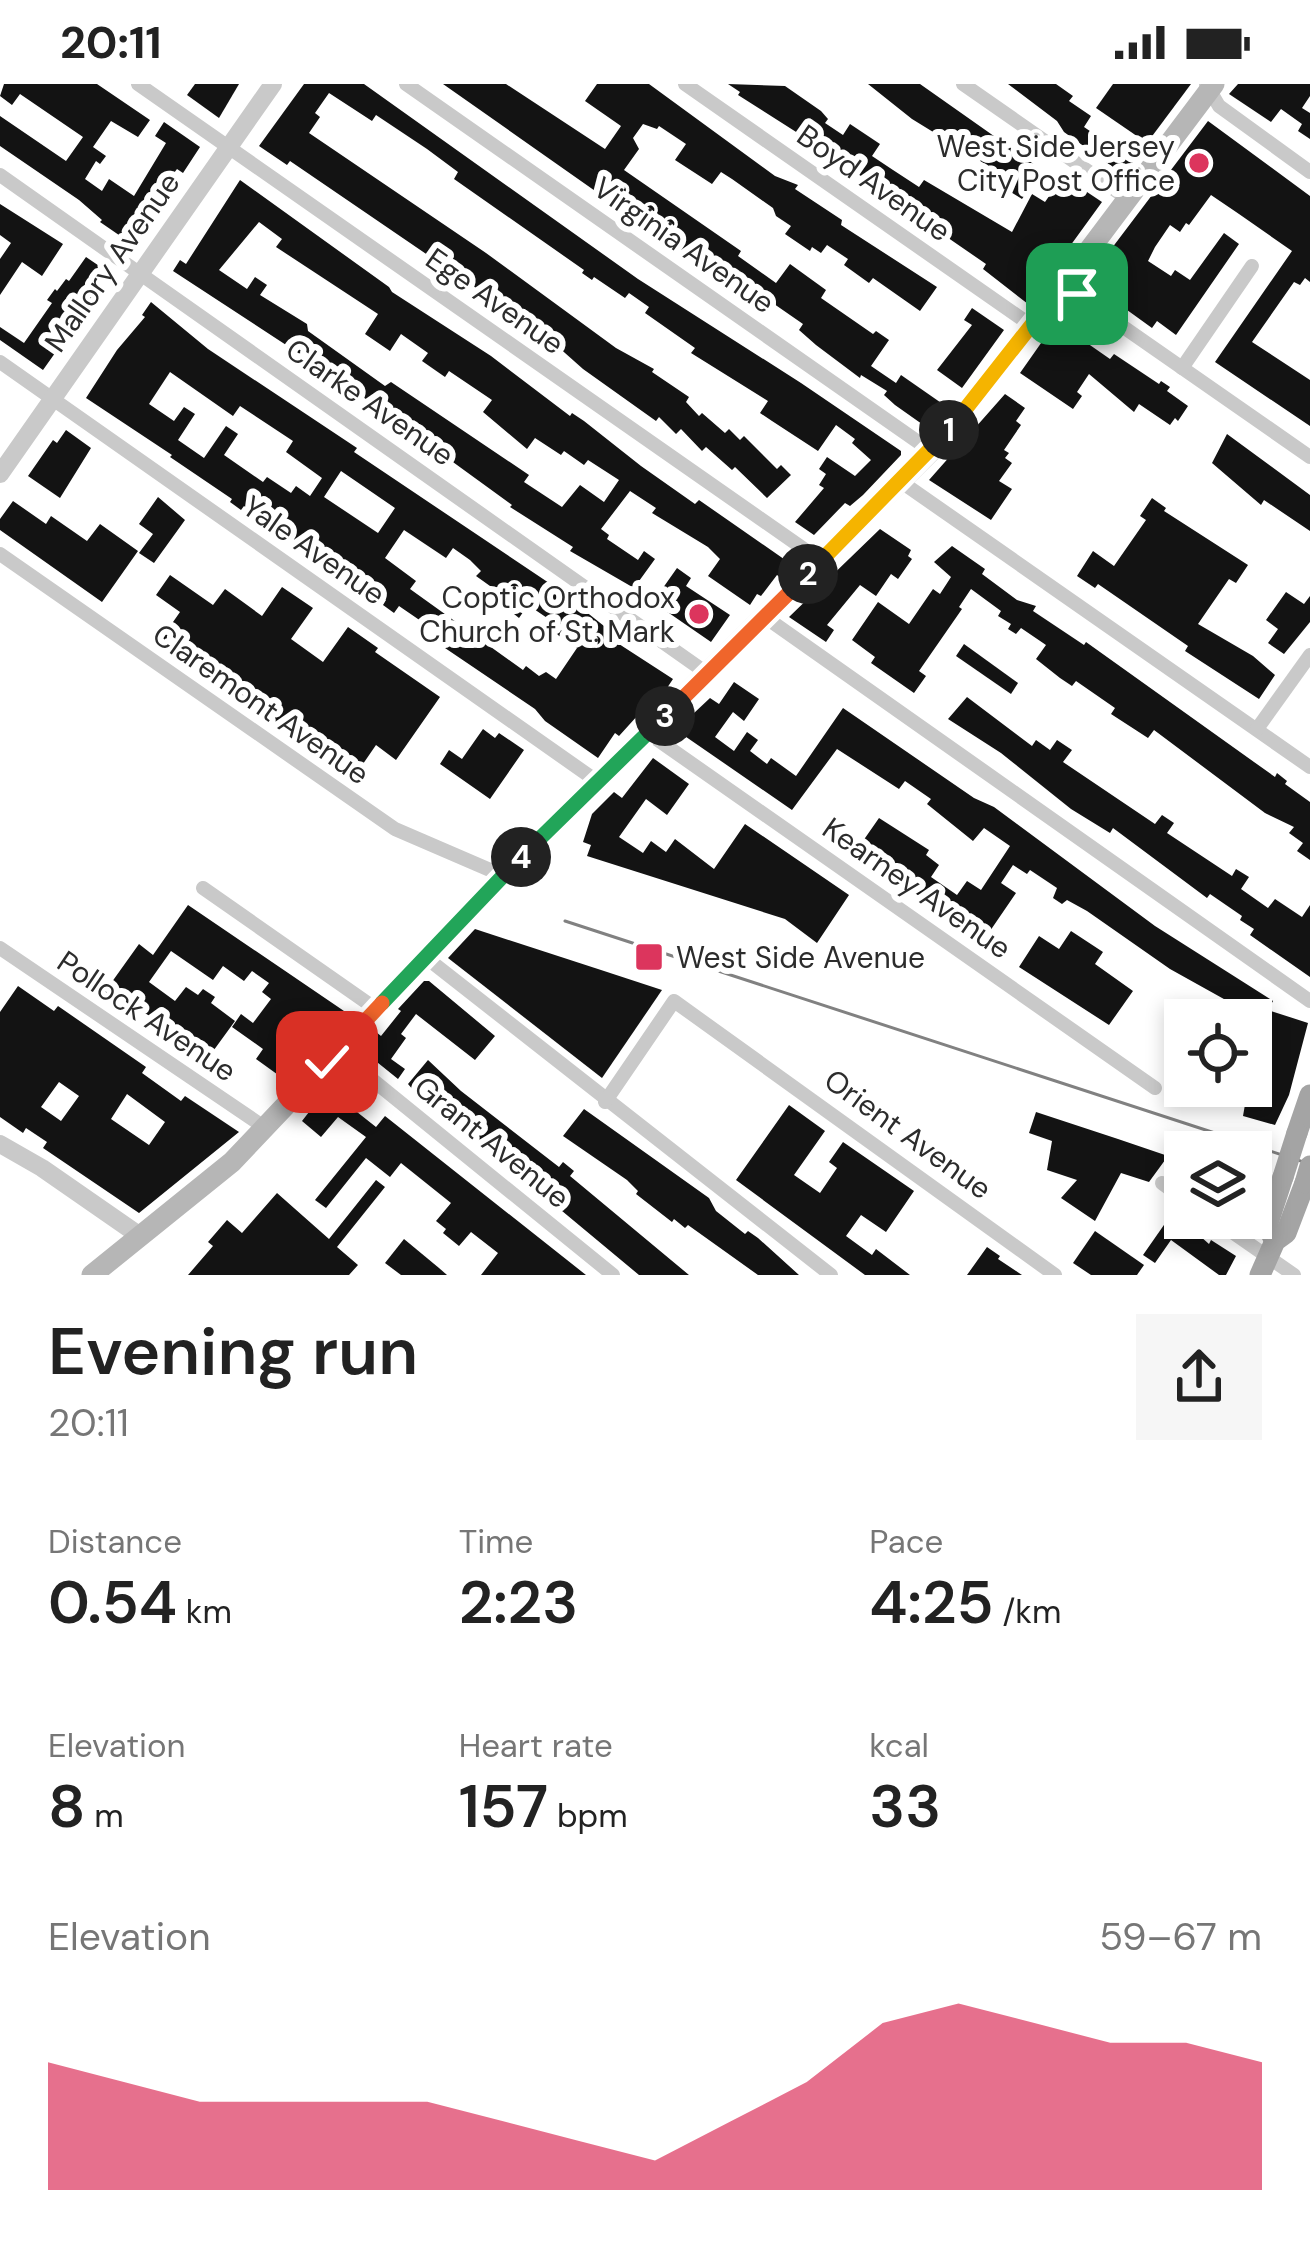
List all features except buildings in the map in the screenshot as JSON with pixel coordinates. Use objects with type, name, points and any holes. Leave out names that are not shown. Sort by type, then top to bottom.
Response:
[{"type":"main road","points":[[92,1275],[232,1162],[424,956],[931,451],[1032,326],[1210,86]]},
{"type":"main road","points":[[1268,1258],[1286,1233],[1299,1175],[1297,1133],[1310,1095]]},
{"type":"street","name":"Ege Avenue","points":[[139,84],[821,561]]},
{"type":"street","name":"Mallory Avenue","points":[[0,474],[273,84]]},
{"type":"street","name":"Virginia Avenue","points":[[406,84],[931,451]]},
{"type":"street","name":"Boyd Avenue","points":[[686,84],[1032,326]]},
{"type":"street","points":[[963,84],[1128,199]]},
{"type":"street","points":[[1210,86],[1219,106],[1310,172]]},
{"type":"street","name":"Clarke Avenue","points":[[0,176],[707,674]]},
{"type":"street","points":[[1181,368],[1252,266]]},
{"type":"street","points":[[1063,285],[1310,457]]},
{"type":"street","name":"Yale Avenue","points":[[0,362],[598,782]]},
{"type":"street","points":[[900,481],[1310,767]]},
{"type":"street","name":"Claremont Avenue","points":[[0,554],[395,829],[504,875]]},
{"type":"street","points":[[765,617],[1310,1000]]},
{"type":"street","points":[[1257,729],[1310,655]]},
{"type":"street","name":"Kearney Avenue","points":[[647,733],[1155,1088]]},
{"type":"street","points":[[203,888],[376,1009]]},
{"type":"street","name":"Pollock Avenue","points":[[0,949],[264,1127]]},
{"type":"street","points":[[424,956],[831,1275]]},
{"type":"street","name":"Orient Avenue","points":[[605,1102],[674,1001],[1055,1275]]},
{"type":"street","name":"Grant Avenue","points":[[337,1051],[613,1275]]},
{"type":"street","points":[[0,1144],[140,1236]]},
{"type":"street","points":[[1241,1239],[1294,1275]]},
{"type":"tram line","points":[[565,921],[1310,1164]]},
{"type":"place","name":"West Side Jersey City Post Office","points":[[1199,163]]},
{"type":"place","name":"Coptic Orthodox Church of St. Mark","points":[[699,614]]},
{"type":"place","name":"West Side Avenue","points":[[649,957]]},
{"type":"route","points":[[327,1062],[524,854],[931,451],[1063,285],[1077,294]]}]
